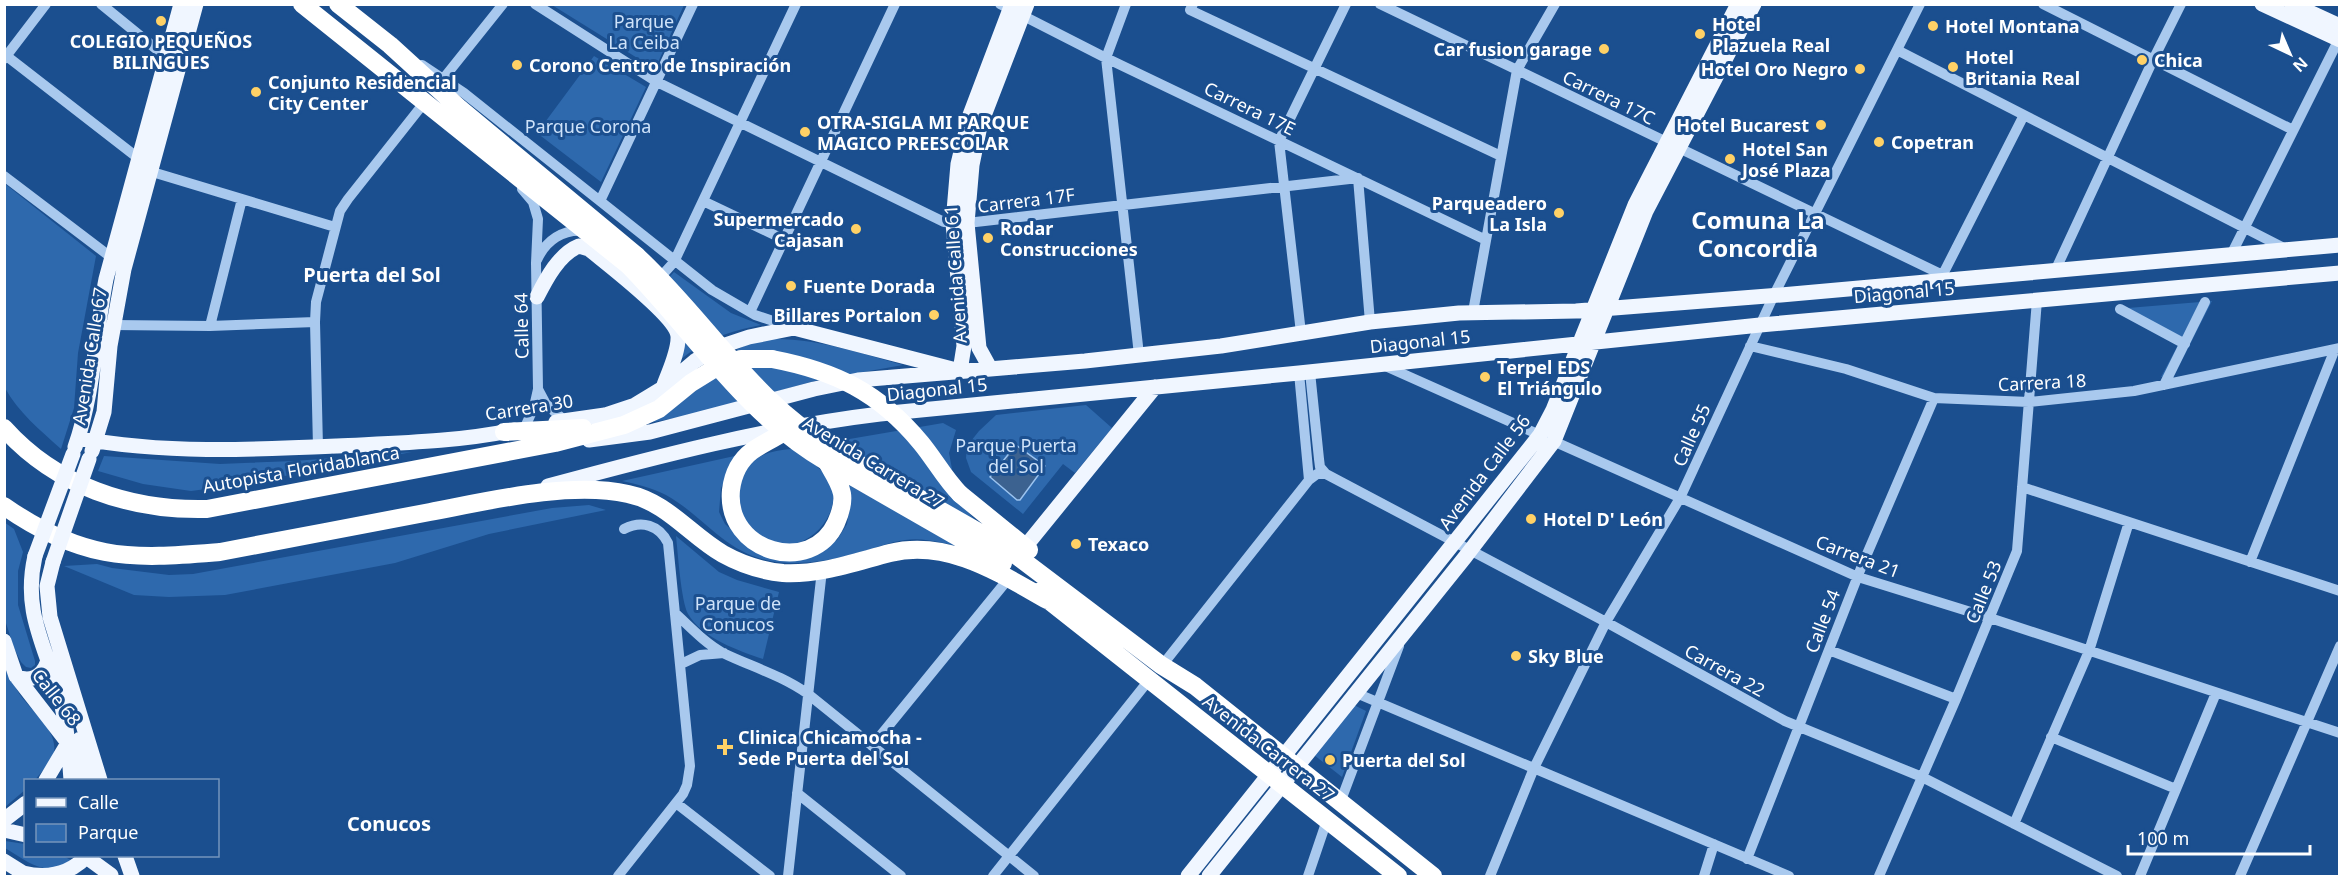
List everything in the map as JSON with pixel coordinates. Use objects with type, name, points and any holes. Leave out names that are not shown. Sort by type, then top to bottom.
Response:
[{"type":"highway","name":"Avenida Carrera 27","points":[[302,4],[485,152],[589,232],[633,260]]},
{"type":"highway","name":"Avenida Carrera 27","points":[[338,4],[390,45],[684,304],[762,394],[833,457],[1003,563],[1398,876]]},
{"type":"highway","points":[[504,432],[624,425],[659,409],[691,383],[720,365],[741,359],[772,359],[826,373],[859,388],[881,403],[914,435],[944,477],[960,494],[1168,658],[1195,686]]},
{"type":"highway","name":"Autopista Floridablanca","points":[[4,428],[51,468],[83,487],[126,501],[187,510],[225,507],[555,443],[624,425]]},
{"type":"highway","points":[[788,430],[752,451],[732,479],[730,502],[732,513],[743,533],[752,541],[772,551],[806,549],[816,544],[833,529],[842,508],[844,496],[833,457]]},
{"type":"highway","name":"Avenida Carrera 27","points":[[833,457],[1005,547],[1161,665],[1195,686],[1433,876]]},
{"type":"highway","points":[[4,506],[53,534],[105,552],[193,554],[232,550],[513,496],[596,490],[630,494],[666,510],[722,553],[766,570],[783,573],[822,570],[891,553],[927,550],[968,558],[1047,600]]},
{"type":"main road","name":"Avenida Calle 67","points":[[71,779],[62,707],[34,618],[30,596],[35,556],[73,454],[90,395],[98,323],[112,258],[181,4]]},
{"type":"main road","name":"Avenida Calle 67","points":[[100,779],[48,608],[47,585],[104,412],[113,325],[124,269],[196,4]]},
{"type":"main road","name":"Avenida Calle 56","points":[[1209,876],[1276,780],[1456,542],[1547,438],[1553,410],[1580,343],[1601,309],[1646,211],[1672,146],[1738,4]]},
{"type":"main road","name":"Avenida Calle 56","points":[[1672,146],[1754,4]]},
{"type":"main road","points":[[2262,4],[2339,36]]},
{"type":"main road","points":[[2292,4],[2339,36]]},
{"type":"main road","name":"Avenida Calle 61","points":[[960,371],[964,346],[960,223],[980,126],[1015,8]]},
{"type":"main road","name":"Avenida Calle 61","points":[[960,223],[979,348],[990,368]]},
{"type":"main road","name":"Diagonal 15","points":[[555,443],[615,438],[650,432],[814,389],[858,380],[1139,355],[1232,344],[1371,322],[1473,312],[1601,309],[2340,245]]},
{"type":"main road","points":[[537,297],[544,283],[565,255],[579,246],[590,249],[673,323],[678,341],[663,388]]},
{"type":"main road","name":"Diagonal 15","points":[[513,496],[613,469],[738,440],[870,415],[1304,373],[1760,325],[2336,275]]},
{"type":"main road","name":"Avenida Calle 56","points":[[1290,762],[1356,693],[1470,550],[1547,438],[1595,342],[1601,309]]},
{"type":"main road","name":"Carrera 30","points":[[78,438],[134,447],[203,451],[407,442],[504,432],[621,411],[663,388],[695,361],[716,348],[749,337],[794,328],[960,371]]},
{"type":"main road","points":[[1025,547],[1155,387]]},
{"type":"main road","name":"Calle 68","points":[[4,641],[16,676],[68,743]]},
{"type":"main road","points":[[16,676],[23,679],[36,678],[43,672],[47,663]]},
{"type":"main road","points":[[74,696],[86,779]]},
{"type":"main road","points":[[47,779],[68,743]]},
{"type":"main road","name":"Avenida Calle 56","points":[[1188,876],[1276,780]]},
{"type":"main road","points":[[4,820],[24,805]]},
{"type":"main road","points":[[4,830],[24,835]]},
{"type":"main road","points":[[4,861],[25,875],[39,876],[55,875],[70,869],[85,857]]},
{"type":"main road","points":[[90,857],[107,876]]},
{"type":"main road","points":[[126,857],[132,876]]},
{"type":"street","points":[[46,4],[5,56],[138,158]]},
{"type":"street","points":[[101,4],[179,67]]},
{"type":"street","points":[[443,79],[503,4]]},
{"type":"street","name":"Carrera 17F","points":[[535,4],[657,82],[944,222],[960,223],[1358,178]]},
{"type":"street","points":[[600,201],[693,4]]},
{"type":"street","points":[[644,296],[674,262],[796,4]]},
{"type":"street","points":[[750,312],[895,4]]},
{"type":"street","points":[[1126,4],[1106,58],[1139,355]]},
{"type":"street","points":[[1301,333],[1280,141],[1346,4]]},
{"type":"street","name":"Carrera 17C","points":[[1380,4],[1945,279]]},
{"type":"street","points":[[1473,312],[1517,70],[1555,4]]},
{"type":"street","name":"Calle 55","points":[[1490,876],[1534,768],[1606,622],[1680,498],[1773,295],[1920,4]]},
{"type":"street","points":[[2043,4],[2293,130]]},
{"type":"street","points":[[2055,271],[2181,4]]},
{"type":"street","points":[[1191,7],[1501,156]]},
{"type":"street","name":"Carrera 17E","points":[[1015,8],[1106,58],[1486,240]]},
{"type":"street","points":[[2231,255],[2339,36]]},
{"type":"street","name":"Avenida Carrera 27","points":[[390,45],[443,79],[712,290],[750,312],[794,328]]},
{"type":"street","points":[[1897,50],[2289,250]]},
{"type":"street","points":[[318,447],[316,302],[335,227],[348,199],[424,103]]},
{"type":"street","points":[[1945,279],[2024,115]]},
{"type":"street","name":"Calle 64","points":[[485,152],[533,202],[538,219],[536,263],[538,389],[532,414],[525,428]]},
{"type":"street","points":[[149,171],[335,227]]},
{"type":"street","points":[[4,176],[112,258]]},
{"type":"street","points":[[1358,178],[1371,322]]},
{"type":"street","points":[[210,326],[242,199]]},
{"type":"street","points":[[703,201],[785,240]]},
{"type":"street","points":[[536,263],[547,243],[556,237],[566,232],[589,232]]},
{"type":"street","name":"Calle 53","points":[[1880,876],[1990,618],[2016,550],[2037,300]]},
{"type":"street","points":[[2164,385],[2205,302]]},
{"type":"street","points":[[2120,309],[2185,344]]},
{"type":"street","points":[[113,325],[210,326],[315,322]]},
{"type":"street","name":"Carrera 18","points":[[1750,346],[1846,369],[1934,398],[2029,402],[2089,398],[2337,349]]},
{"type":"street","points":[[2250,562],[2337,349]]},
{"type":"street","name":"Carrera 21","points":[[1383,364],[1858,577],[1990,618],[2340,734]]},
{"type":"street","points":[[1304,373],[1318,459],[1326,474]]},
{"type":"street","points":[[1304,373],[1309,480]]},
{"type":"street","points":[[538,389],[546,404],[565,421]]},
{"type":"street","name":"Calle 54","points":[[1747,859],[1858,577],[1934,398]]},
{"type":"street","points":[[1168,658],[1309,480],[1317,474],[1326,474]]},
{"type":"street","name":"Carrera 22","points":[[1326,474],[1799,727],[1922,777],[2014,824],[2097,872],[2117,876]]},
{"type":"street","points":[[2022,487],[2340,591]]},
{"type":"street","points":[[2014,824],[2089,651],[2129,522]]},
{"type":"street","points":[[618,876],[676,803],[687,785],[690,766],[670,551],[661,531],[650,525],[634,525],[624,529]]},
{"type":"street","points":[[788,876],[822,570]]},
{"type":"street","points":[[872,746],[1009,578]]},
{"type":"street","points":[[676,614],[711,645],[724,653],[777,675],[808,694],[1034,876]]},
{"type":"street","points":[[1340,803],[1404,632]]},
{"type":"street","points":[[2240,876],[2340,646]]},
{"type":"street","points":[[1829,650],[1956,699]]},
{"type":"street","points":[[681,664],[700,655],[724,653]]},
{"type":"street","points":[[993,876],[1149,680]]},
{"type":"street","points":[[1356,693],[1789,876]]},
{"type":"street","points":[[2140,876],[2216,693]]},
{"type":"street","points":[[2051,737],[2176,789]]},
{"type":"street","points":[[797,793],[901,876]]},
{"type":"street","points":[[676,803],[767,876]]},
{"type":"street","points":[[1308,876],[1327,820]]},
{"type":"street","points":[[1704,876],[1714,844]]},
{"type":"green space","name":"Parque La Ceiba","points":[[552,5],[684,5],[655,69]]},
{"type":"green space","name":"Parque Corona","points":[[594,56],[646,87],[601,182],[537,133]]},
{"type":"green space","points":[[4,183],[96,256],[78,353],[74,408],[61,449],[23,413],[5,388]]},
{"type":"green space","points":[[674,272],[731,313],[761,325],[717,337],[679,361],[682,348],[652,295]]},
{"type":"green space","points":[[2212,301],[2175,374],[2161,377],[2178,345],[2116,309]]},
{"type":"green space","points":[[772,339],[822,344],[903,365],[818,380],[687,416],[653,422],[715,377],[774,351],[736,350],[753,342]]},
{"type":"green space","name":"Parque Puerta del Sol","points":[[1086,405],[1112,428],[1075,473],[1063,464],[1023,514],[971,472],[966,458],[967,446],[996,415]]},
{"type":"green space","points":[[943,423],[956,430],[949,453],[952,469],[938,480],[976,521],[843,446],[817,467],[827,476],[832,486],[833,497],[827,519],[809,537],[798,543],[790,544],[761,540],[738,511],[740,478],[749,465],[761,456],[776,451]]},
{"type":"green space","points":[[412,452],[236,485],[191,491],[143,484],[98,471],[104,456],[220,464]]},
{"type":"green space","points":[[739,455],[721,488],[719,512],[725,524],[746,543],[819,550],[837,540],[847,524],[850,506],[845,483],[965,548],[913,539],[825,560],[803,563],[770,561],[740,550],[727,542],[666,495],[644,486],[622,481]]},
{"type":"green space","points":[[589,505],[606,510],[489,534],[395,563],[225,595],[169,597],[134,595],[64,566],[97,564],[169,575],[193,574],[552,508]]},
{"type":"green space","points":[[4,522],[14,529],[23,552],[18,571],[18,605],[35,661],[35,665],[31,668],[21,662],[5,620]]},
{"type":"green space","name":"Parque de Conucos","points":[[676,536],[719,572],[737,580],[779,592],[763,659],[732,648],[712,637],[702,630],[688,614],[682,588]]},
{"type":"green space","points":[[4,659],[17,690],[49,730],[54,748],[52,758],[36,779],[24,779],[24,791],[5,807]]},
{"type":"green space","points":[[1354,705],[1366,711],[1342,777],[1314,755]]},
{"type":"green space","points":[[5,841],[24,844],[24,857],[65,857],[75,862],[55,868],[38,867],[5,848]]},
{"type":"shaded area","points":[[1016,445],[1045,466],[1020,500],[1017,500],[990,477]]},
{"type":"place","name":"COLEGIO PEQUEÑOS BILINGUES","points":[[161,21]]},
{"type":"place","name":"Hotel Montana","points":[[1933,26]]},
{"type":"place","name":"Hotel Plazuela Real","points":[[1700,34]]},
{"type":"place","name":"Car fusion garage","points":[[1604,49]]},
{"type":"place","name":"Chica","points":[[2142,60]]},
{"type":"place","name":"Corono Centro de Inspiración","points":[[517,65]]},
{"type":"place","name":"Hotel Britania Real","points":[[1953,67]]},
{"type":"place","name":"Hotel Oro Negro","points":[[1860,69]]},
{"type":"place","name":"Conjunto Residencial City Center","points":[[256,92]]},
{"type":"place","name":"Hotel Bucarest","points":[[1821,125]]},
{"type":"place","name":"OTRA-SIGLA MI PARQUE MAGICO PREESCOLAR","points":[[805,132]]},
{"type":"place","name":"Copetran","points":[[1879,142]]},
{"type":"place","name":"Hotel San José Plaza","points":[[1730,159]]},
{"type":"place","name":"Parqueadero La Isla","points":[[1559,213]]},
{"type":"place","name":"Supermercado Cajasan","points":[[856,229]]},
{"type":"place","name":"Rodar Construcciones","points":[[988,238]]},
{"type":"place","name":"Fuente Dorada","points":[[791,286]]},
{"type":"place","name":"Billares Portalon","points":[[934,315]]},
{"type":"place","name":"Terpel EDS El Triángulo","points":[[1485,377]]},
{"type":"place","name":"Hotel D' León","points":[[1531,519]]},
{"type":"place","name":"Texaco","points":[[1076,544]]},
{"type":"place","name":"Sky Blue","points":[[1516,656]]},
{"type":"place","name":"Clinica Chicamocha - Sede Puerta del Sol","points":[[725,747]]},
{"type":"place","name":"Puerta del Sol","points":[[1330,760]]},
{"type":"district","name":"Comuna La Concordia","points":[[1758,233]]},
{"type":"district","name":"Puerta del Sol","points":[[372,274]]},
{"type":"district","name":"Conucos","points":[[389,823]]}]
